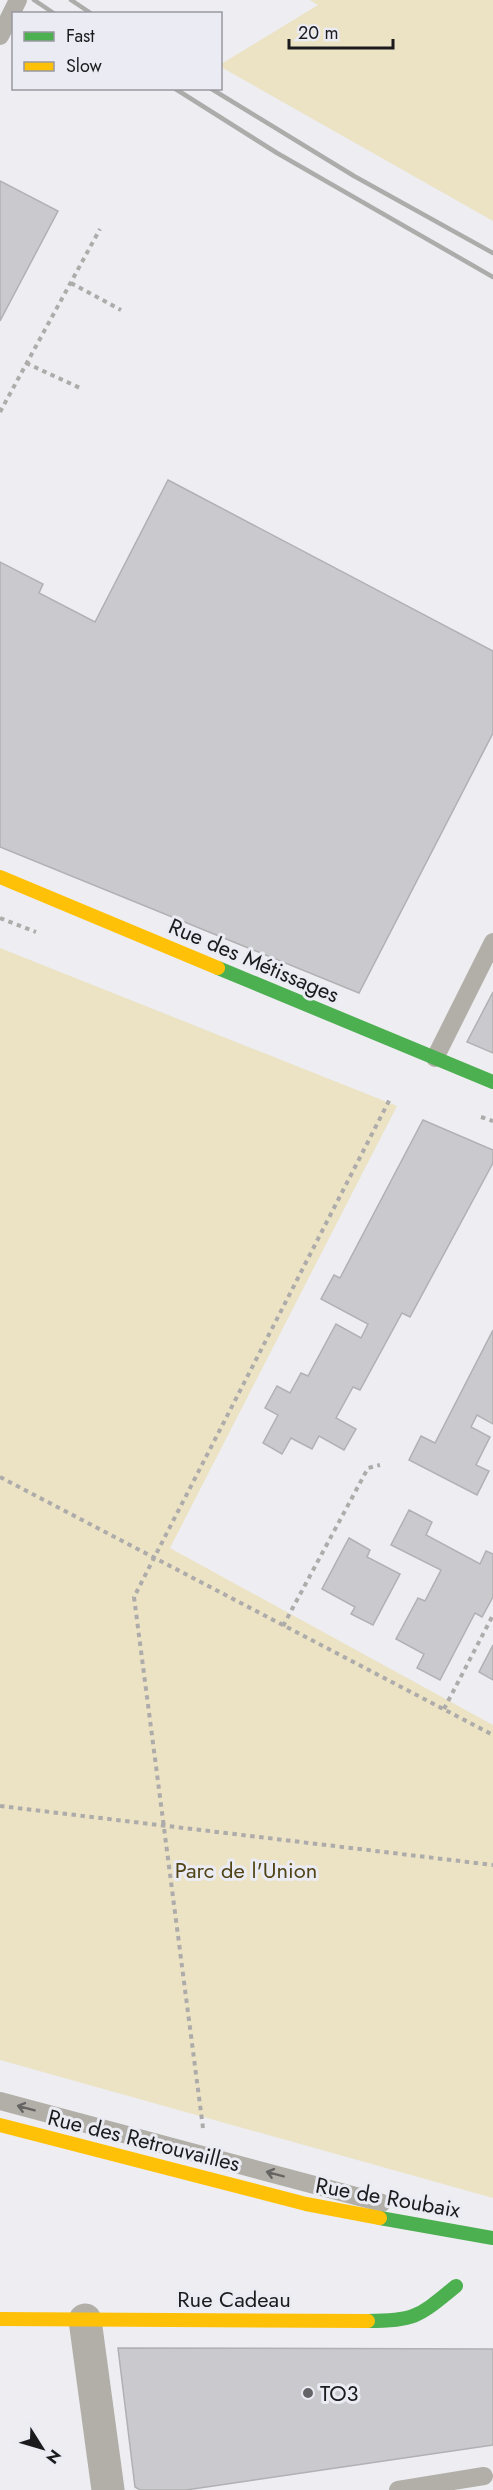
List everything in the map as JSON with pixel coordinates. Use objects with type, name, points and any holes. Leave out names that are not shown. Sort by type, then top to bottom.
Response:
[{"type":"street","name":"Rue des Métissages","points":[[0,877],[493,1082]]},
{"type":"street","name":"Rue des Retrouvailles","points":[[0,2125],[276,2196]]},
{"type":"street","name":"Rue de Roubaix","points":[[276,2196],[333,2209],[493,2237]]},
{"type":"street","name":"Rue Cadeau","points":[[0,2319],[402,2321],[424,2312],[456,2286]]},
{"type":"street","points":[[85,2320],[108,2490]]},
{"type":"lane","points":[[0,36],[18,0]]},
{"type":"lane","points":[[435,1058],[493,942]]},
{"type":"lane","points":[[0,2101],[378,2202],[493,2237]]},
{"type":"lane","points":[[398,2490],[484,2476]]},
{"type":"path","points":[[0,412],[100,229]]},
{"type":"path","points":[[71,283],[121,310]]},
{"type":"path","points":[[26,363],[80,388]]},
{"type":"path","points":[[203,2129],[134,1597],[391,1097]]},
{"type":"path","points":[[283,1626],[368,1468],[380,1465]]},
{"type":"path","points":[[0,1477],[493,1735]]},
{"type":"path","points":[[444,1709],[493,1615]]},
{"type":"path","points":[[0,1805],[164,1827],[493,1865]]},
{"type":"green space","points":[[310,0],[493,0],[493,221],[222,68],[222,63],[318,5]]},
{"type":"green space","name":"Parc de l'Union","points":[[0,948],[397,1106],[170,1548],[493,1725],[493,2198],[0,2060]]},
{"type":"building","points":[[0,181],[58,211],[0,321]]},
{"type":"building","points":[[168,480],[493,651],[493,733],[359,993],[0,847],[0,562],[43,584],[39,593],[95,622]]},
{"type":"building","points":[[493,992],[493,1053],[467,1042]]},
{"type":"building","points":[[423,1120],[493,1150],[493,1163],[410,1317],[402,1313],[360,1390],[353,1387],[336,1418],[356,1429],[344,1450],[319,1436],[312,1449],[291,1438],[282,1454],[263,1443],[278,1415],[265,1408],[277,1386],[290,1393],[301,1373],[308,1376],[336,1324],[361,1338],[368,1324],[321,1299],[334,1275],[340,1278]]},
{"type":"building","points":[[493,1330],[493,1424],[477,1415],[471,1427],[490,1437],[476,1465],[489,1471],[477,1495],[409,1460],[421,1436],[435,1443]]},
{"type":"building","points":[[409,1510],[432,1522],[426,1535],[480,1564],[486,1551],[493,1554],[493,1597],[482,1617],[475,1613],[440,1680],[417,1668],[424,1654],[396,1639],[418,1598],[425,1601],[441,1570],[391,1545]]},
{"type":"building","points":[[349,1538],[370,1550],[367,1557],[400,1574],[373,1625],[351,1614],[355,1607],[322,1589]]},
{"type":"building","points":[[493,1645],[493,1680],[479,1672]]},
{"type":"building","name":"TO3","points":[[118,2348],[493,2349],[493,2445],[186,2490],[140,2490],[135,2487]]},
{"type":"railway","points":[[34,0],[52,12]]},
{"type":"railway","points":[[71,0],[89,12]]},
{"type":"railway","points":[[177,90],[277,153],[493,277]]},
{"type":"railway","points":[[213,90],[354,176],[493,253]]},
{"type":"traffic: fast","points":[[218,968],[493,1082]]},
{"type":"traffic: fast","points":[[380,2218],[493,2238]]},
{"type":"traffic: fast","points":[[368,2321],[397,2320],[416,2315],[456,2286]]},
{"type":"traffic: slow","points":[[0,877],[218,968]]},
{"type":"traffic: slow","points":[[0,2125],[306,2204],[380,2218]]},
{"type":"traffic: slow","points":[[0,2319],[368,2321]]},
{"type":"place","name":"TO3","points":[[308,2393]]}]
